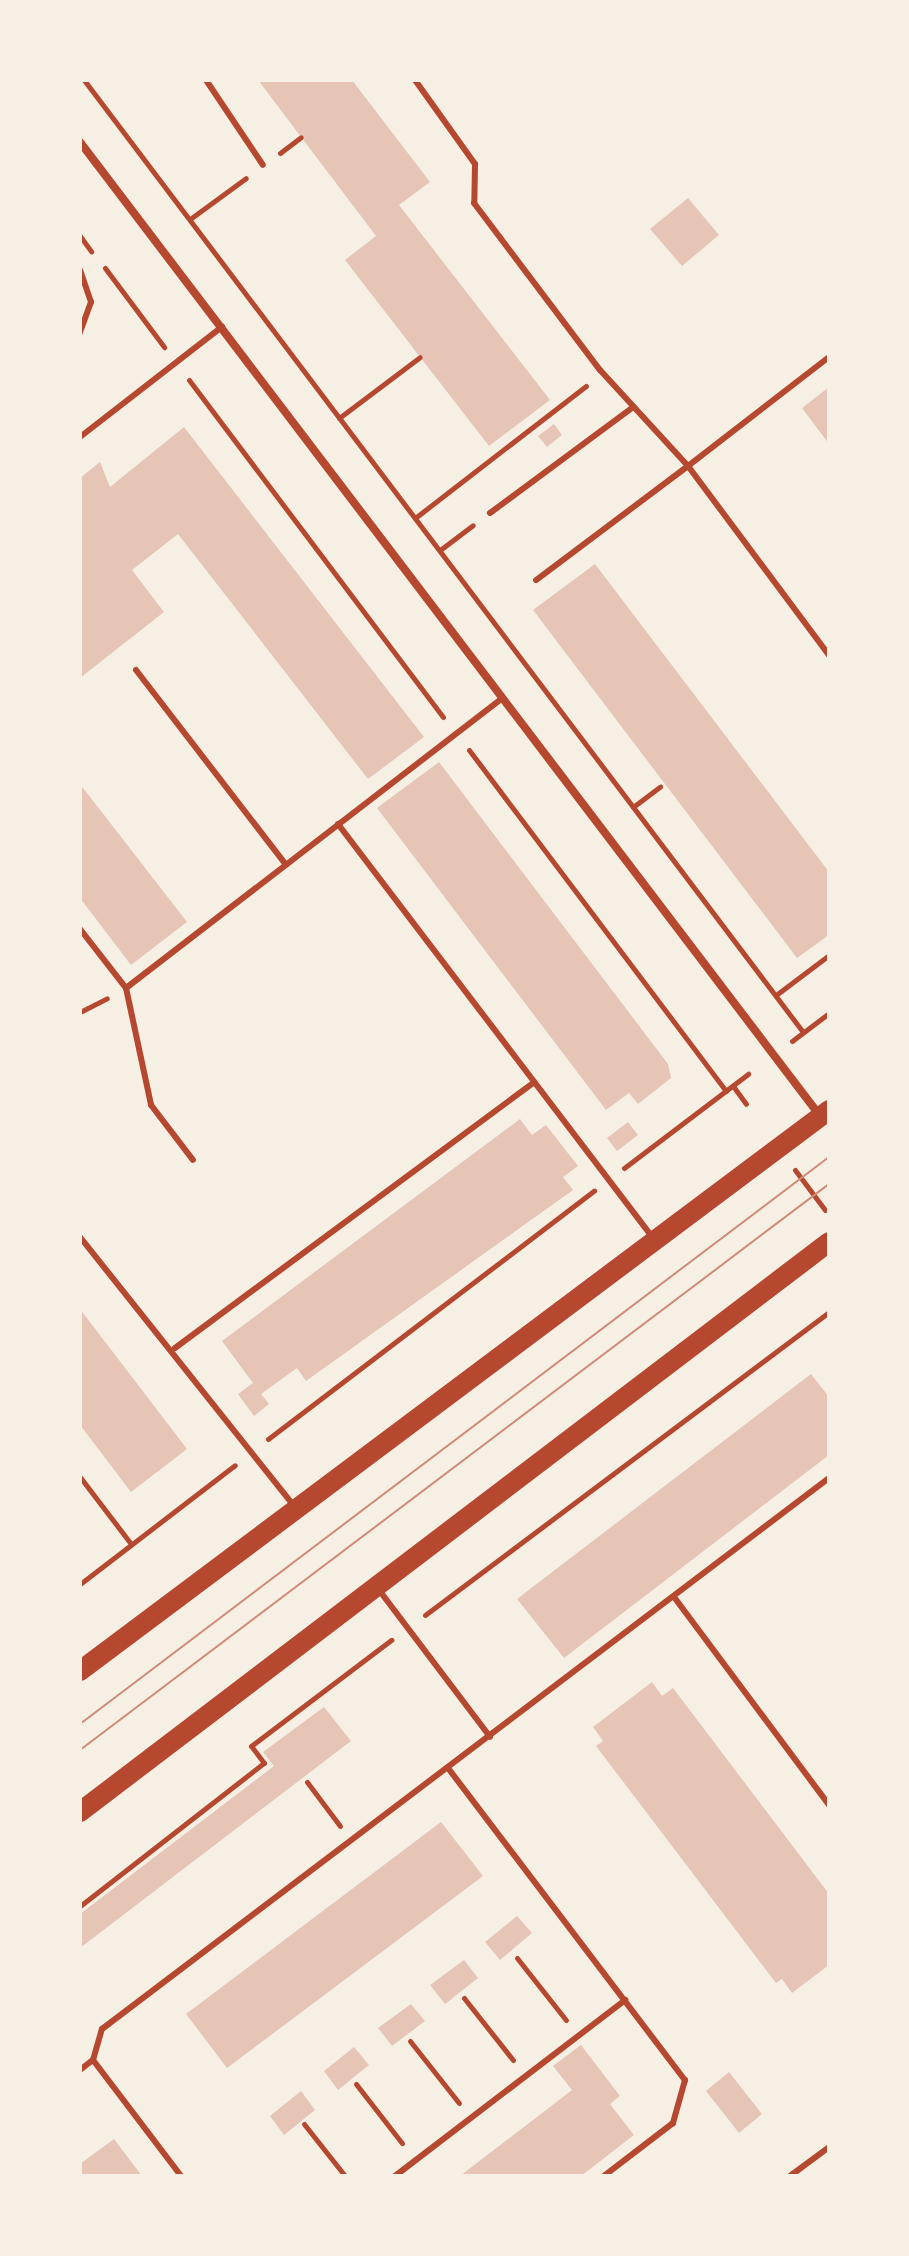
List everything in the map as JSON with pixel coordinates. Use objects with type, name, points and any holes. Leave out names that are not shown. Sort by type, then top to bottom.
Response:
[{"type":"main road","points":[[80,1671],[655,1241],[826,1118]]},
{"type":"main road","points":[[80,1812],[829,1242]]},
{"type":"street","points":[[80,142],[826,1118]]},
{"type":"lane","points":[[206,80],[263,165]]},
{"type":"lane","points":[[415,80],[475,164],[474,203],[600,370],[688,466],[829,655]]},
{"type":"lane","points":[[80,270],[91,302],[80,333]]},
{"type":"lane","points":[[80,437],[222,327]]},
{"type":"lane","points":[[536,580],[829,357]]},
{"type":"lane","points":[[490,513],[633,407]]},
{"type":"lane","points":[[136,670],[286,865]]},
{"type":"lane","points":[[126,988],[502,698]]},
{"type":"lane","points":[[338,824],[655,1241]]},
{"type":"lane","points":[[80,929],[126,988],[151,1105],[193,1160]]},
{"type":"lane","points":[[175,1348],[534,1082]]},
{"type":"lane","points":[[80,1237],[175,1348],[297,1509]]},
{"type":"lane","points":[[80,2070],[93,2060],[102,2029],[829,1478]]},
{"type":"lane","points":[[376,1586],[490,1737]]},
{"type":"lane","points":[[674,1597],[829,1805]]},
{"type":"lane","points":[[448,1768],[685,2080],[673,2123],[604,2176]]},
{"type":"lane","points":[[395,2176],[625,2000]]},
{"type":"lane","points":[[93,2060],[181,2176]]},
{"type":"lane","points":[[790,2176],[829,2147]]},
{"type":"path","points":[[84,80],[803,1032]]},
{"type":"path","points":[[80,236],[194,387]]},
{"type":"path","points":[[339,418],[420,357]]},
{"type":"path","points":[[415,518],[553,417],[600,370]]},
{"type":"path","points":[[440,550],[490,513]]},
{"type":"path","points":[[633,807],[660,787]]},
{"type":"path","points":[[776,995],[829,955]]},
{"type":"path","points":[[80,1012],[126,988]]},
{"type":"path","points":[[791,1041],[829,1013]]},
{"type":"path","points":[[80,1584],[748,1074]]},
{"type":"path","points":[[733,1086],[746,1104]]},
{"type":"path","points":[[795,1169],[825,1210]]},
{"type":"path","points":[[80,1906],[264,1763],[251,1746],[829,1312]]},
{"type":"path","points":[[80,1477],[131,1544]]},
{"type":"path","points":[[307,1782],[351,1841]]},
{"type":"path","points":[[517,1958],[578,2035]]},
{"type":"path","points":[[464,1998],[526,2075]]},
{"type":"path","points":[[410,2041],[471,2118]]},
{"type":"path","points":[[356,2084],[415,2160]]},
{"type":"path","points":[[304,2124],[345,2176]]},
{"type":"building","points":[[258,80],[352,80],[430,182],[399,205],[550,400],[489,446],[345,260],[376,236]]},
{"type":"building","points":[[688,198],[719,235],[682,266],[650,229]]},
{"type":"building","points":[[829,387],[829,444],[802,408]]},
{"type":"building","points":[[554,424],[562,435],[547,447],[538,436]]},
{"type":"building","points":[[184,427],[424,737],[368,779],[178,534],[132,570],[164,612],[80,678],[80,478],[100,462],[110,487]]},
{"type":"building","points":[[595,564],[829,872],[829,935],[797,958],[533,610]]},
{"type":"building","points":[[439,762],[668,1064],[671,1078],[638,1104],[629,1093],[606,1110],[377,808]]},
{"type":"building","points":[[80,784],[187,922],[131,965],[80,898]]},
{"type":"building","points":[[520,1119],[532,1135],[546,1125],[578,1166],[563,1177],[573,1190],[306,1381],[297,1368],[261,1394],[269,1404],[254,1416],[238,1394],[253,1383],[222,1341]]},
{"type":"building","points":[[628,1122],[638,1135],[617,1151],[607,1138]]},
{"type":"building","points":[[80,1309],[187,1449],[131,1492],[80,1425]]},
{"type":"building","points":[[811,1374],[829,1397],[829,1455],[564,1658],[517,1599]]},
{"type":"building","points":[[652,1682],[662,1696],[673,1688],[829,1894],[829,1965],[792,1993],[782,1979],[776,1983],[596,1746],[603,1741],[593,1727]]},
{"type":"building","points":[[324,1707],[351,1741],[80,1948],[80,1914],[274,1766],[263,1752]]},
{"type":"building","points":[[441,1822],[483,1876],[227,2068],[186,2014]]},
{"type":"building","points":[[517,1916],[532,1933],[500,1960],[485,1942]]},
{"type":"building","points":[[464,1960],[478,1978],[445,2004],[430,1985]]},
{"type":"building","points":[[411,2004],[425,2021],[392,2046],[378,2028]]},
{"type":"building","points":[[581,2045],[620,2096],[610,2104],[634,2135],[581,2176],[460,2176],[572,2090],[553,2066]]},
{"type":"building","points":[[354,2047],[369,2065],[338,2090],[324,2071]]},
{"type":"building","points":[[729,2072],[762,2114],[739,2133],[706,2091]]},
{"type":"building","points":[[301,2091],[315,2110],[284,2135],[270,2116]]},
{"type":"building","points":[[114,2139],[142,2176],[80,2176],[80,2164]]},
{"type":"tram line","points":[[80,1724],[829,1157]]},
{"type":"tram line","points":[[80,1750],[829,1184]]}]
